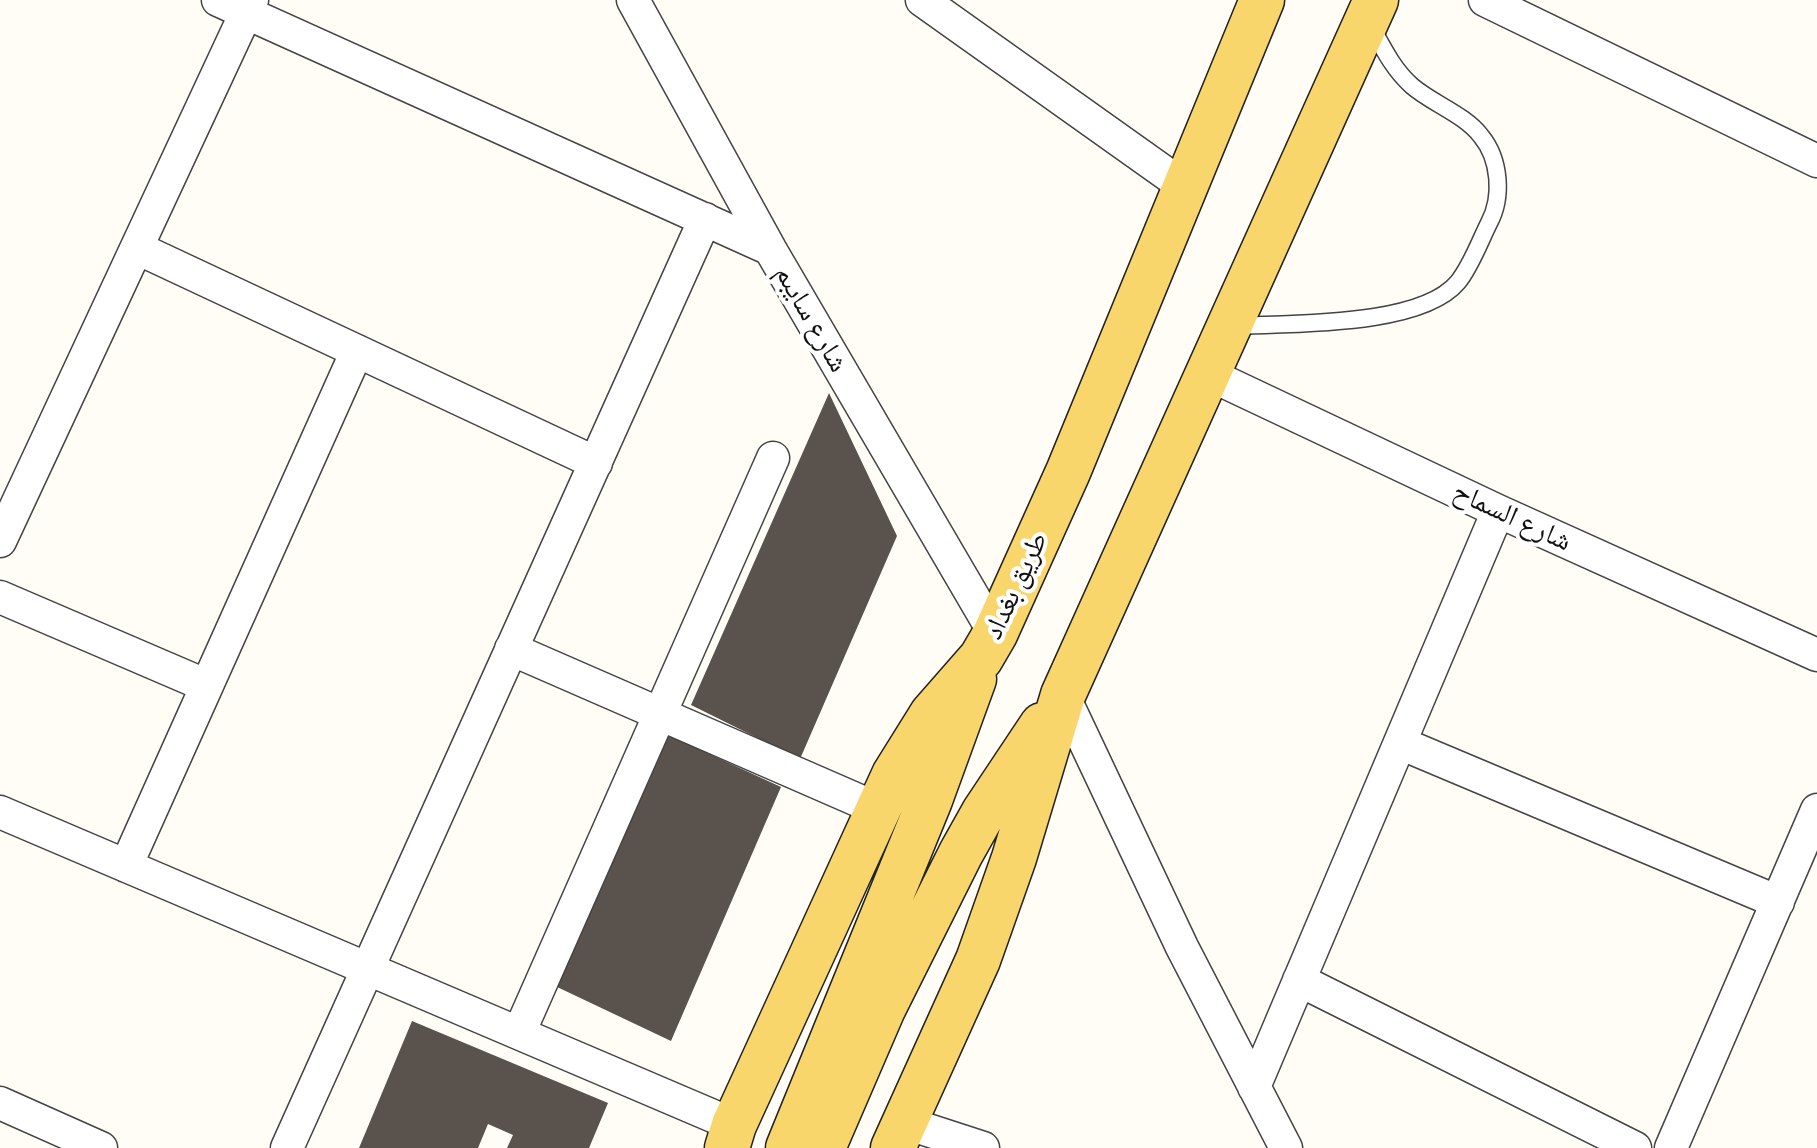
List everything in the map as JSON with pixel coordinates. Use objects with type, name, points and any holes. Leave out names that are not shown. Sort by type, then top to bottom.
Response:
[{"type":"main road","name":"طريق بغداد","points":[[726,1140],[894,775],[932,714],[988,646],[1068,472],[1262,0]]},
{"type":"main road","points":[[901,1140],[978,960],[1014,858],[1063,695],[1372,9]]},
{"type":"main road","points":[[788,1148],[930,800],[988,646]]},
{"type":"main road","points":[[823,1148],[883,1009],[961,853],[1009,772],[1063,695]]},
{"type":"street","name":"شارع سايبم","points":[[633,0],[988,646]]},
{"type":"street","points":[[922,0],[1185,187]]},
{"type":"street","points":[[1485,0],[1817,161]]},
{"type":"street","points":[[0,541],[13,478],[137,248],[239,4],[770,249]]},
{"type":"street","points":[[287,1148],[705,219]]},
{"type":"street","points":[[137,248],[596,463]]},
{"type":"street","points":[[126,866],[357,351]]},
{"type":"street","name":"شارع السماح","points":[[1208,374],[1498,511],[1817,655]]},
{"type":"street","points":[[519,1033],[773,458]]},
{"type":"street","points":[[1254,1087],[1498,511]]},
{"type":"street","points":[[0,597],[205,685]]},
{"type":"street","points":[[511,649],[878,809]]},
{"type":"street","points":[[1063,695],[1182,947],[1286,1148]]},
{"type":"street","points":[[1400,743],[1778,902]]},
{"type":"street","points":[[1671,1148],[1817,810]]},
{"type":"street","points":[[0,812],[519,1033],[726,1140]]},
{"type":"street","points":[[1299,980],[1635,1148]]},
{"type":"street","points":[[0,1103],[101,1148]]},
{"type":"street","points":[[901,1140],[983,1148]]},
{"type":"lane","points":[[1230,326],[1385,316],[1429,303],[1458,283],[1494,214],[1498,181],[1492,157],[1481,136],[1413,86],[1389,60],[1372,9]]},
{"type":"building","points":[[829,393],[897,536],[800,759],[691,705]]},
{"type":"building","points":[[666,734],[781,787],[671,1041],[555,986]]},
{"type":"building","points":[[412,1021],[608,1103],[589,1148],[507,1148],[513,1135],[488,1124],[478,1148],[359,1148]]}]
